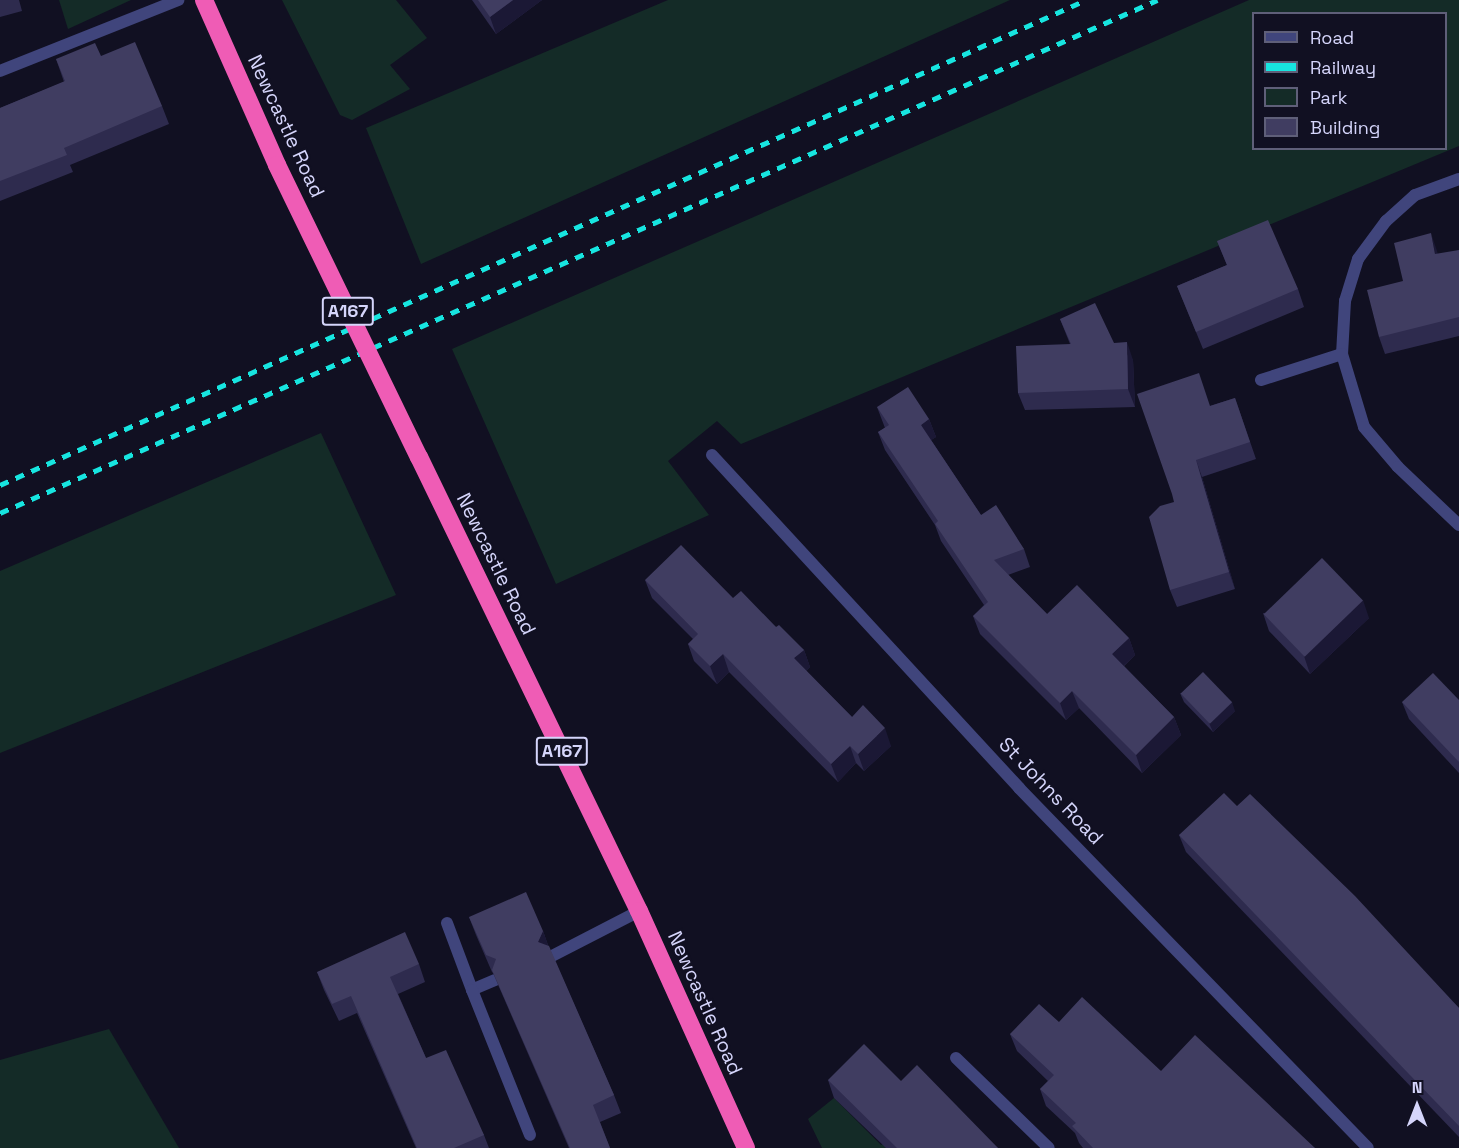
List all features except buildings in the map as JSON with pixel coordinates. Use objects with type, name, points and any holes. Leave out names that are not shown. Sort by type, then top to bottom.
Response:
[{"type":"highway","name":"Newcastle Road","points":[[204,0],[277,165],[639,911],[746,1148]]},
{"type":"street","points":[[0,71],[178,0]]},
{"type":"street","points":[[1459,179],[1415,195],[1386,221],[1358,259],[1345,302],[1342,354],[1364,427],[1398,467],[1459,525]]},
{"type":"street","points":[[1261,380],[1342,354]]},
{"type":"street","name":"St Johns Road","points":[[712,454],[1027,796],[1368,1148]]},
{"type":"street","points":[[552,956],[639,911]]},
{"type":"street","points":[[447,923],[530,1135]]},
{"type":"street","points":[[472,990],[495,980]]},
{"type":"street","points":[[956,1058],[1049,1148]]},
{"type":"green space","points":[[59,0],[131,0],[68,29]]},
{"type":"green space","points":[[282,0],[396,0],[427,38],[390,65],[410,89],[352,120],[340,115]]},
{"type":"green space","points":[[668,0],[1010,0],[421,264],[366,128]]},
{"type":"green space","points":[[1249,0],[1459,0],[1459,146],[741,444],[717,421],[668,461],[709,515],[556,584],[452,349]]},
{"type":"green space","points":[[321,433],[396,595],[0,753],[0,571]]},
{"type":"green space","points":[[109,1029],[179,1148],[0,1148],[0,1060]]},
{"type":"green space","points":[[834,1098],[881,1145],[884,1143],[889,1148],[822,1148],[808,1119]]},
{"type":"railway","points":[[0,485],[1086,0]]},
{"type":"railway","points":[[0,513],[1157,0]]}]
